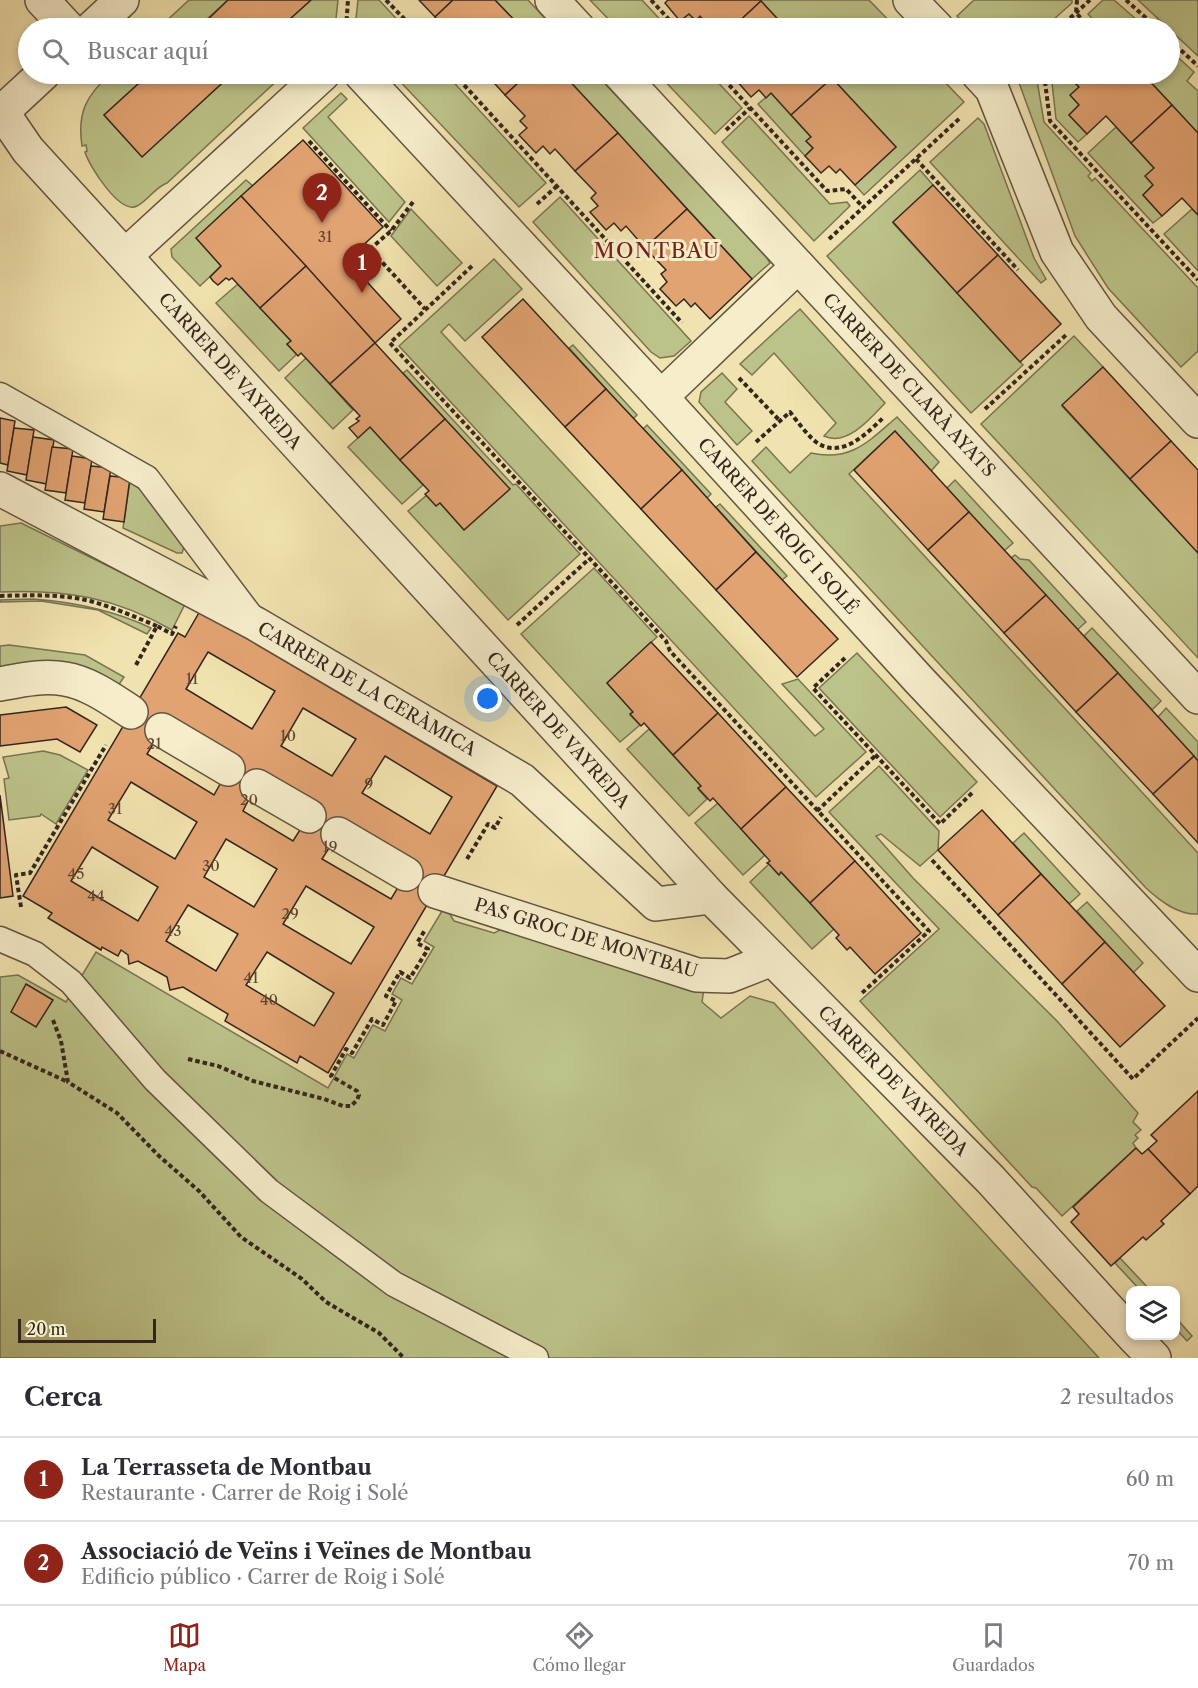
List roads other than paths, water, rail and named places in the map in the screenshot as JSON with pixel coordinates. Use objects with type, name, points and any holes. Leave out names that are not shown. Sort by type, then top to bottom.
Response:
[{"type":"street","points":[[42,0],[59,18]]},
{"type":"street","points":[[103,18],[122,0]]},
{"type":"street","points":[[552,0],[569,18]]},
{"type":"street","points":[[910,0],[927,18]]},
{"type":"street","name":"CARRER DE VAYREDA","points":[[31,84],[1,110],[28,150],[711,897],[990,1179],[1126,1327]]},
{"type":"street","points":[[126,255],[312,84]]},
{"type":"street","name":"CARRER DE ROIG I SOLÉ","points":[[370,84],[661,397],[919,680],[1194,962]]},
{"type":"street","name":"CARRER DE CLARÀ AYATS","points":[[629,84],[1198,697]]},
{"type":"street","points":[[987,84],[997,99],[1057,252],[1101,317],[1198,421]]},
{"type":"street","points":[[661,397],[798,266]]},
{"type":"street","name":"CARRER DE LA CERÀMICA","points":[[0,489],[256,624],[522,780],[656,904],[711,897]]},
{"type":"street","points":[[0,684],[38,678],[66,679],[93,689],[123,707]]},
{"type":"street","points":[[162,730],[228,769]]},
{"type":"street","points":[[257,786],[309,816]]},
{"type":"street","points":[[338,834],[406,874]]},
{"type":"street","name":"PAS GROC DE MONTBAU","points":[[440,893],[697,975],[729,976],[772,959]]},
{"type":"street","name":"CARRER DE VAYREDA","points":[[1138,1340],[1154,1358]]},
{"type":"lane","points":[[0,394],[147,478],[256,624]]},
{"type":"lane","points":[[0,939],[35,954],[71,982],[155,1080],[270,1191],[394,1284],[536,1358]]},
{"type":"place","name":"Associació de Veïns i Veïnes de Montbau","points":[[322,223]]},
{"type":"place","name":"La Terrasseta de Montbau","points":[[362,293]]},
{"type":"district","name":"MONTBAU","points":[[657,250]]}]
